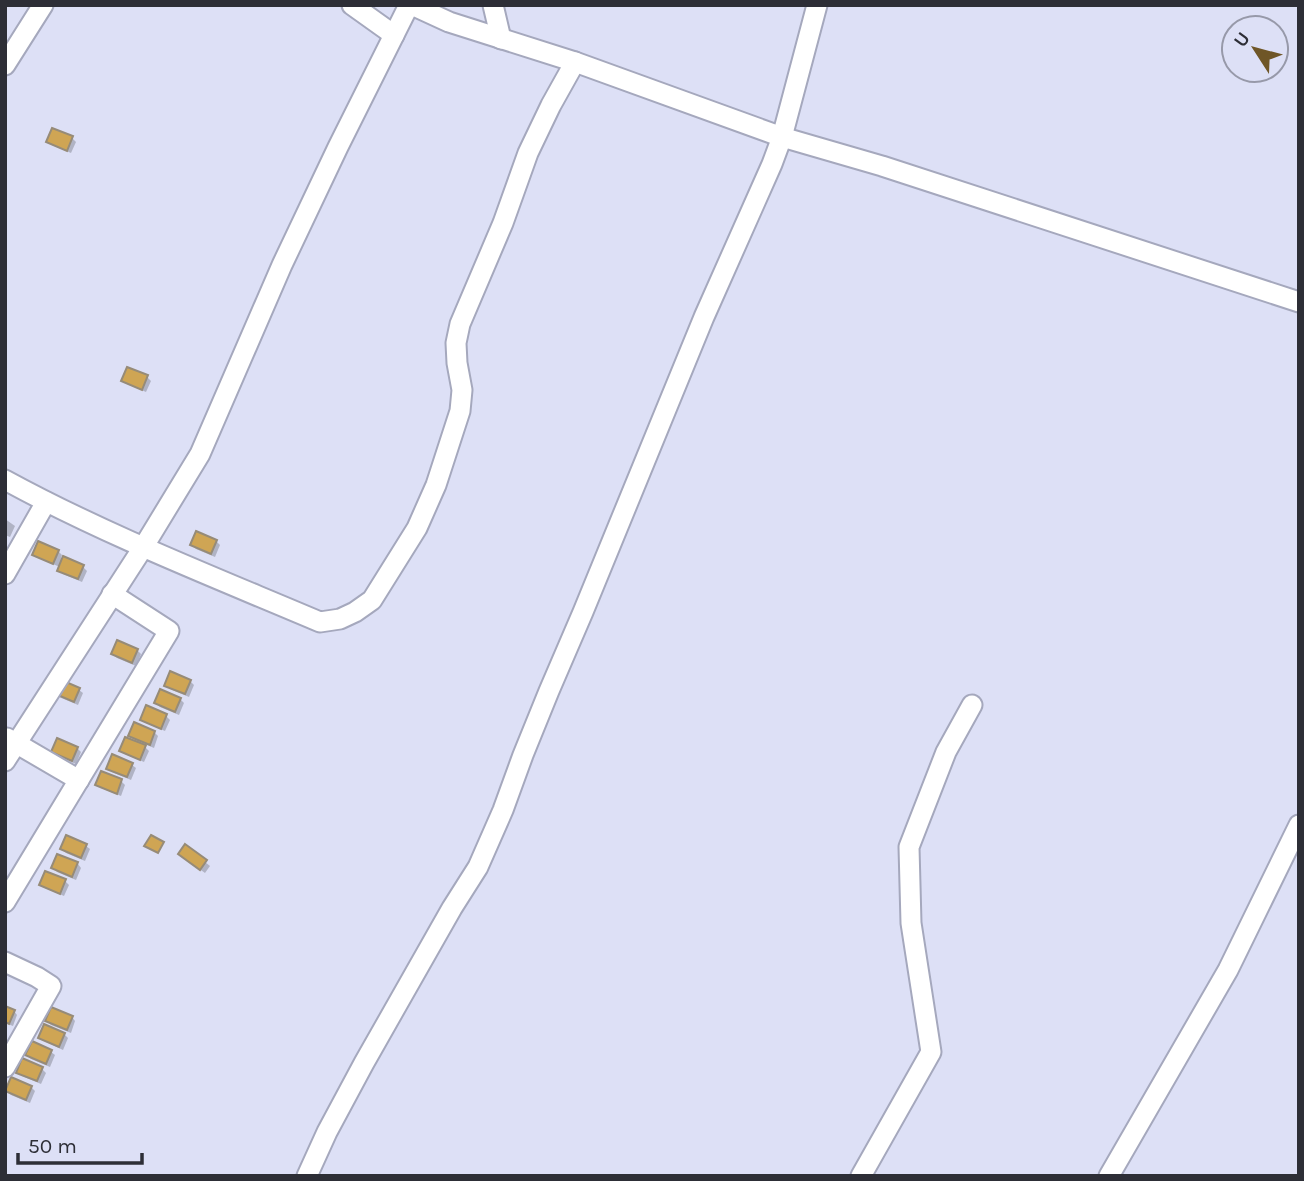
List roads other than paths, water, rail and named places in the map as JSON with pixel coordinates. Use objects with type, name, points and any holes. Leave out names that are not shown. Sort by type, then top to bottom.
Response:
[{"type":"street","points":[[5,65],[43,5]]},
{"type":"street","points":[[352,5],[394,35]]},
{"type":"street","points":[[5,761],[11,740],[144,546],[200,454],[288,253],[410,5],[449,22],[575,62],[782,137],[882,166],[1299,302]]},
{"type":"street","points":[[493,5],[501,39]]},
{"type":"street","points":[[307,1176],[364,1063],[478,867],[503,810],[704,317],[772,164],[782,137],[817,5]]},
{"type":"street","points":[[5,480],[46,502],[320,622],[340,619],[372,600],[417,528],[436,485],[460,411],[462,390],[456,343],[460,324],[503,223],[528,153],[575,62]]},
{"type":"street","points":[[5,574],[46,502]]},
{"type":"street","points":[[5,902],[169,631],[112,594]]},
{"type":"street","points":[[861,1176],[931,1052],[911,923],[909,847],[946,752],[972,705]]},
{"type":"street","points":[[11,740],[79,780]]},
{"type":"street","points":[[1109,1176],[1228,970],[1299,825]]},
{"type":"street","points":[[5,962],[51,986],[5,1067]]}]
